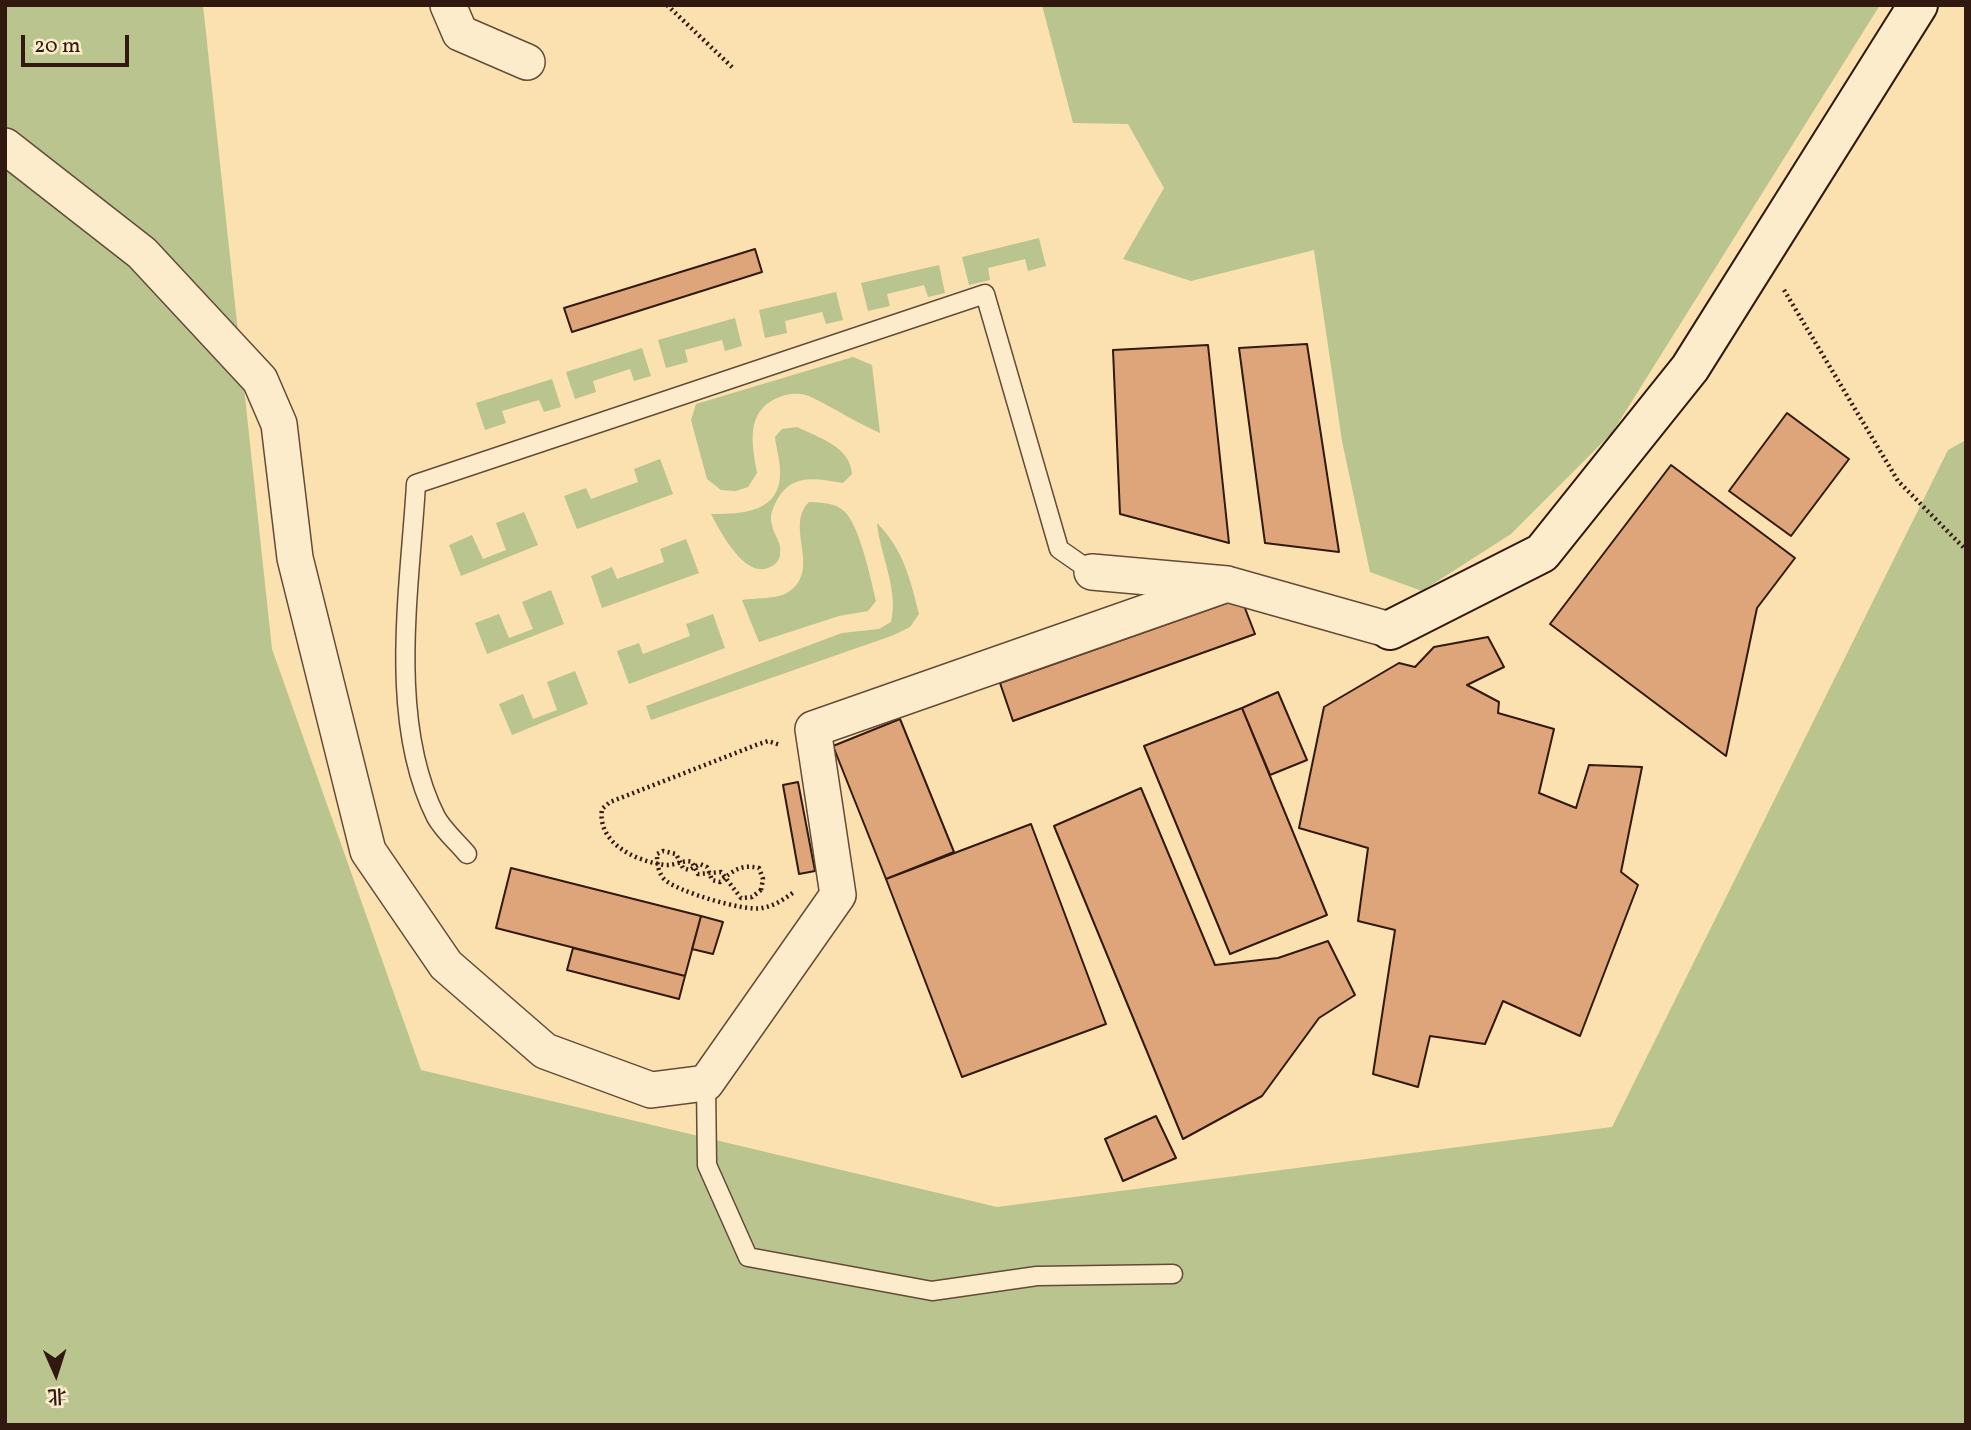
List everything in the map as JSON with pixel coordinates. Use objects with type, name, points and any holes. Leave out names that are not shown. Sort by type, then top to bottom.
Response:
[{"type":"street","points":[[448,5],[460,33],[527,62]]},
{"type":"street","points":[[1092,572],[1227,584],[1390,630],[1542,553],[1690,368],[1917,5]]},
{"type":"street","points":[[5,146],[142,253],[260,380],[279,424],[295,558],[368,851],[446,965],[545,1051],[651,1090],[706,1083],[838,895],[813,729],[1227,584]]},
{"type":"lane","points":[[467,854],[437,818],[416,764],[405,685],[416,484],[985,294],[1059,549],[1092,572]]},
{"type":"lane","points":[[706,1083],[707,1165],[748,1257],[932,1291],[1037,1276],[1173,1274]]},
{"type":"path","points":[[667,5],[733,68]]},
{"type":"path","points":[[1762,254],[1898,481],[1966,550]]},
{"type":"path","points":[[785,758],[780,746],[768,741],[610,802],[602,809],[601,827],[610,841],[637,856],[657,863],[674,865],[681,863],[686,860],[692,862],[695,868],[698,874],[704,876],[710,874],[720,872],[725,878],[733,892],[741,898],[752,897],[761,890],[763,879],[759,868],[747,865],[735,869],[727,875],[724,878],[720,882],[712,880],[708,867],[699,864],[695,867],[689,870],[683,868],[680,861],[676,854],[663,851],[657,854],[657,863],[666,882],[731,907],[760,909],[772,905],[800,886]]},
{"type":"green space","points":[[5,5],[203,5],[272,649],[421,1070],[997,1207],[1612,1127],[1948,450],[1966,440],[1966,1425],[5,1425]]},
{"type":"green space","points":[[1042,5],[1880,5],[1612,433],[1511,534],[1422,591],[1370,572],[1342,441],[1314,250],[1191,281],[1123,259],[1164,188],[1128,124],[1073,123]]},
{"type":"green space","points":[[1039,238],[1046,266],[1028,271],[1025,259],[988,268],[990,280],[969,285],[962,257]]},
{"type":"green space","points":[[939,265],[945,293],[928,297],[924,285],[887,294],[890,306],[868,311],[861,283]]},
{"type":"green space","points":[[836,292],[843,320],[826,324],[822,312],[785,321],[787,333],[765,338],[759,310]]},
{"type":"green space","points":[[735,318],[742,346],[725,351],[722,340],[685,350],[688,362],[666,368],[658,340]]},
{"type":"green space","points":[[642,348],[651,376],[634,381],[630,369],[593,381],[596,392],[575,399],[566,372]]},
{"type":"green space","points":[[853,357],[872,365],[880,433],[809,396],[786,395],[767,404],[755,420],[753,441],[757,473],[748,487],[736,491],[721,490],[707,479],[691,420],[696,404]]},
{"type":"green space","points":[[552,379],[561,407],[544,412],[539,400],[502,411],[506,423],[485,430],[476,403]]},
{"type":"green space","points":[[797,427],[824,439],[840,450],[850,464],[852,474],[843,483],[824,480],[798,481],[783,491],[774,506],[771,518],[780,546],[779,559],[770,567],[751,567],[734,552],[711,514],[747,511],[767,503],[779,484],[780,466],[775,437],[782,429]]},
{"type":"green space","points":[[660,459],[673,494],[577,529],[564,496],[586,488],[591,499],[638,482],[634,469]]},
{"type":"green space","points":[[809,502],[837,506],[850,519],[864,554],[876,601],[868,611],[839,616],[759,642],[742,600],[781,596],[796,585],[802,574],[803,562],[800,524],[802,512]]},
{"type":"green space","points":[[524,512],[538,545],[461,576],[449,545],[472,535],[483,559],[506,550],[496,523]]},
{"type":"green space","points":[[877,523],[893,543],[909,576],[919,614],[910,627],[894,635],[651,720],[646,706],[842,633],[879,629],[891,622],[893,598]]},
{"type":"green space","points":[[686,539],[699,573],[602,608],[591,576],[612,567],[617,579],[664,562],[660,549]]},
{"type":"green space","points":[[551,590],[564,624],[487,654],[475,623],[499,614],[509,638],[533,629],[522,602]]},
{"type":"green space","points":[[713,614],[725,648],[629,684],[617,651],[639,643],[643,654],[690,636],[686,624]]},
{"type":"green space","points":[[575,671],[588,704],[512,735],[499,704],[523,694],[533,719],[557,710],[547,682]]},
{"type":"building","points":[[755,249],[762,272],[572,332],[564,308]]},
{"type":"building","points":[[1307,344],[1339,552],[1265,543],[1239,348]]},
{"type":"building","points":[[1208,345],[1229,543],[1120,514],[1113,350]]},
{"type":"building","points":[[1787,413],[1849,459],[1791,536],[1729,491]]},
{"type":"building","points":[[1671,465],[1795,558],[1757,608],[1726,756],[1550,624]]},
{"type":"building","points":[[1241,598],[1255,634],[1013,721],[1000,683]]},
{"type":"building","points":[[1488,637],[1504,667],[1467,685],[1499,702],[1498,713],[1554,729],[1539,793],[1576,808],[1589,765],[1642,767],[1621,872],[1638,885],[1580,1036],[1503,1001],[1485,1044],[1430,1036],[1418,1087],[1373,1074],[1395,930],[1358,921],[1368,848],[1299,828],[1324,707],[1399,663],[1415,667],[1434,647]]},
{"type":"building","points":[[1278,692],[1307,760],[1270,775],[1242,708]]},
{"type":"building","points":[[1242,708],[1327,915],[1230,954],[1144,746]]},
{"type":"building","points":[[900,719],[954,852],[886,879],[833,746]]},
{"type":"building","points":[[798,782],[815,871],[799,874],[783,785]]},
{"type":"building","points":[[1141,788],[1215,965],[1278,958],[1328,941],[1355,995],[1319,1018],[1262,1096],[1183,1139],[1054,826]]},
{"type":"building","points":[[1031,824],[1106,1024],[962,1077],[886,879]]},
{"type":"building","points":[[511,868],[701,916],[685,976],[496,928]]},
{"type":"building","points":[[701,916],[723,922],[713,954],[692,949]]},
{"type":"building","points":[[573,948],[685,976],[679,999],[567,970]]},
{"type":"building","points":[[1156,1116],[1176,1158],[1123,1181],[1105,1139]]}]
